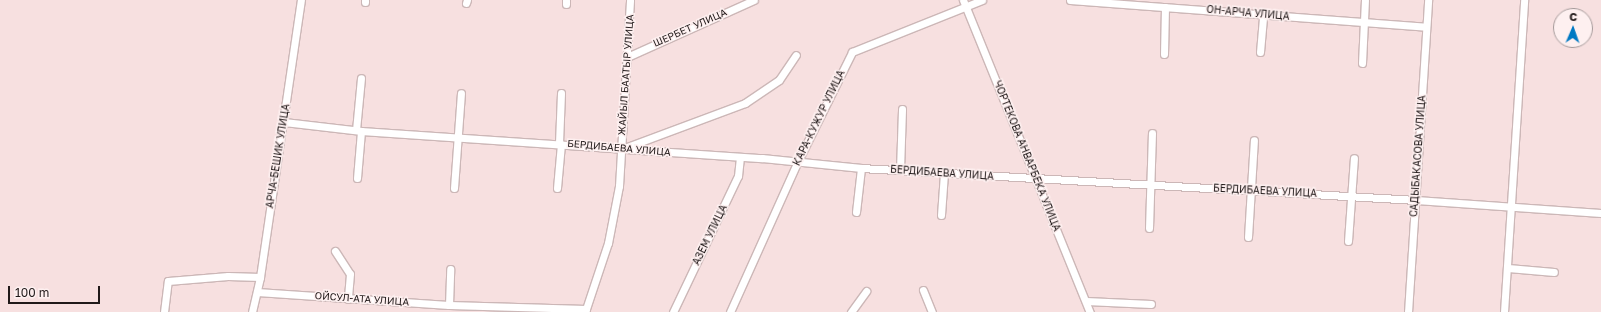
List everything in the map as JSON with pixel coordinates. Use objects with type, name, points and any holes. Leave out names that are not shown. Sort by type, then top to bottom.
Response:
[{"type":"street","name":"АРЧА-БЕШИК УЛИЦА","points":[[252,312],[260,277],[301,0]]},
{"type":"street","name":"ЖАЙЫЛ БААТЫР УЛИЦА","points":[[586,311],[608,243],[619,186],[630,0]]},
{"type":"street","name":"ШЕРБЕТ УЛИЦА","points":[[627,57],[754,0]]},
{"type":"street","name":"ЧОРТЕКОВА АНВАРБЕКА УЛИЦА","points":[[962,0],[1090,312]]},
{"type":"street","name":"КАРА-КУЖУР УЛИЦА","points":[[730,312],[797,163],[852,52],[982,0]]},
{"type":"street","name":"ОН-АРЧА УЛИЦА","points":[[1070,0],[1426,26]]},
{"type":"street","points":[[1362,63],[1365,0]]},
{"type":"street","name":"САДЫБАКАСОВА УЛИЦА","points":[[1408,312],[1428,0]]},
{"type":"street","points":[[1504,312],[1524,0]]},
{"type":"street","points":[[1164,54],[1165,6]]},
{"type":"street","points":[[1260,52],[1264,15]]},
{"type":"street","points":[[621,149],[745,104],[779,80],[796,55]]},
{"type":"street","points":[[357,178],[360,78]]},
{"type":"street","points":[[557,188],[561,92]]},
{"type":"street","points":[[454,188],[461,93]]},
{"type":"street","points":[[900,170],[902,109]]},
{"type":"street","name":"БЕРДИБАЕВА УЛИЦА","points":[[284,122],[358,130],[560,143],[861,168],[1036,180],[1353,196],[1601,213]]},
{"type":"street","points":[[1149,228],[1152,132]]},
{"type":"street","points":[[1248,237],[1254,140]]},
{"type":"street","name":"АЗЕМ УЛИЦА","points":[[673,312],[738,176],[740,157]]},
{"type":"street","points":[[1348,241],[1353,196],[1354,158]]},
{"type":"street","points":[[856,212],[861,168]]},
{"type":"street","points":[[941,215],[944,173]]},
{"type":"street","points":[[335,252],[350,274],[348,299]]},
{"type":"street","points":[[1508,268],[1554,272]]},
{"type":"street","points":[[449,305],[450,269]]},
{"type":"street","points":[[164,312],[168,281],[228,276],[260,277]]},
{"type":"street","points":[[923,290],[932,312]]},
{"type":"street","points":[[852,312],[866,291]]},
{"type":"street","name":"ОЙСУЛ-АТА УЛИЦА","points":[[257,292],[449,305],[586,311]]},
{"type":"street","points":[[1086,301],[1151,304]]}]
